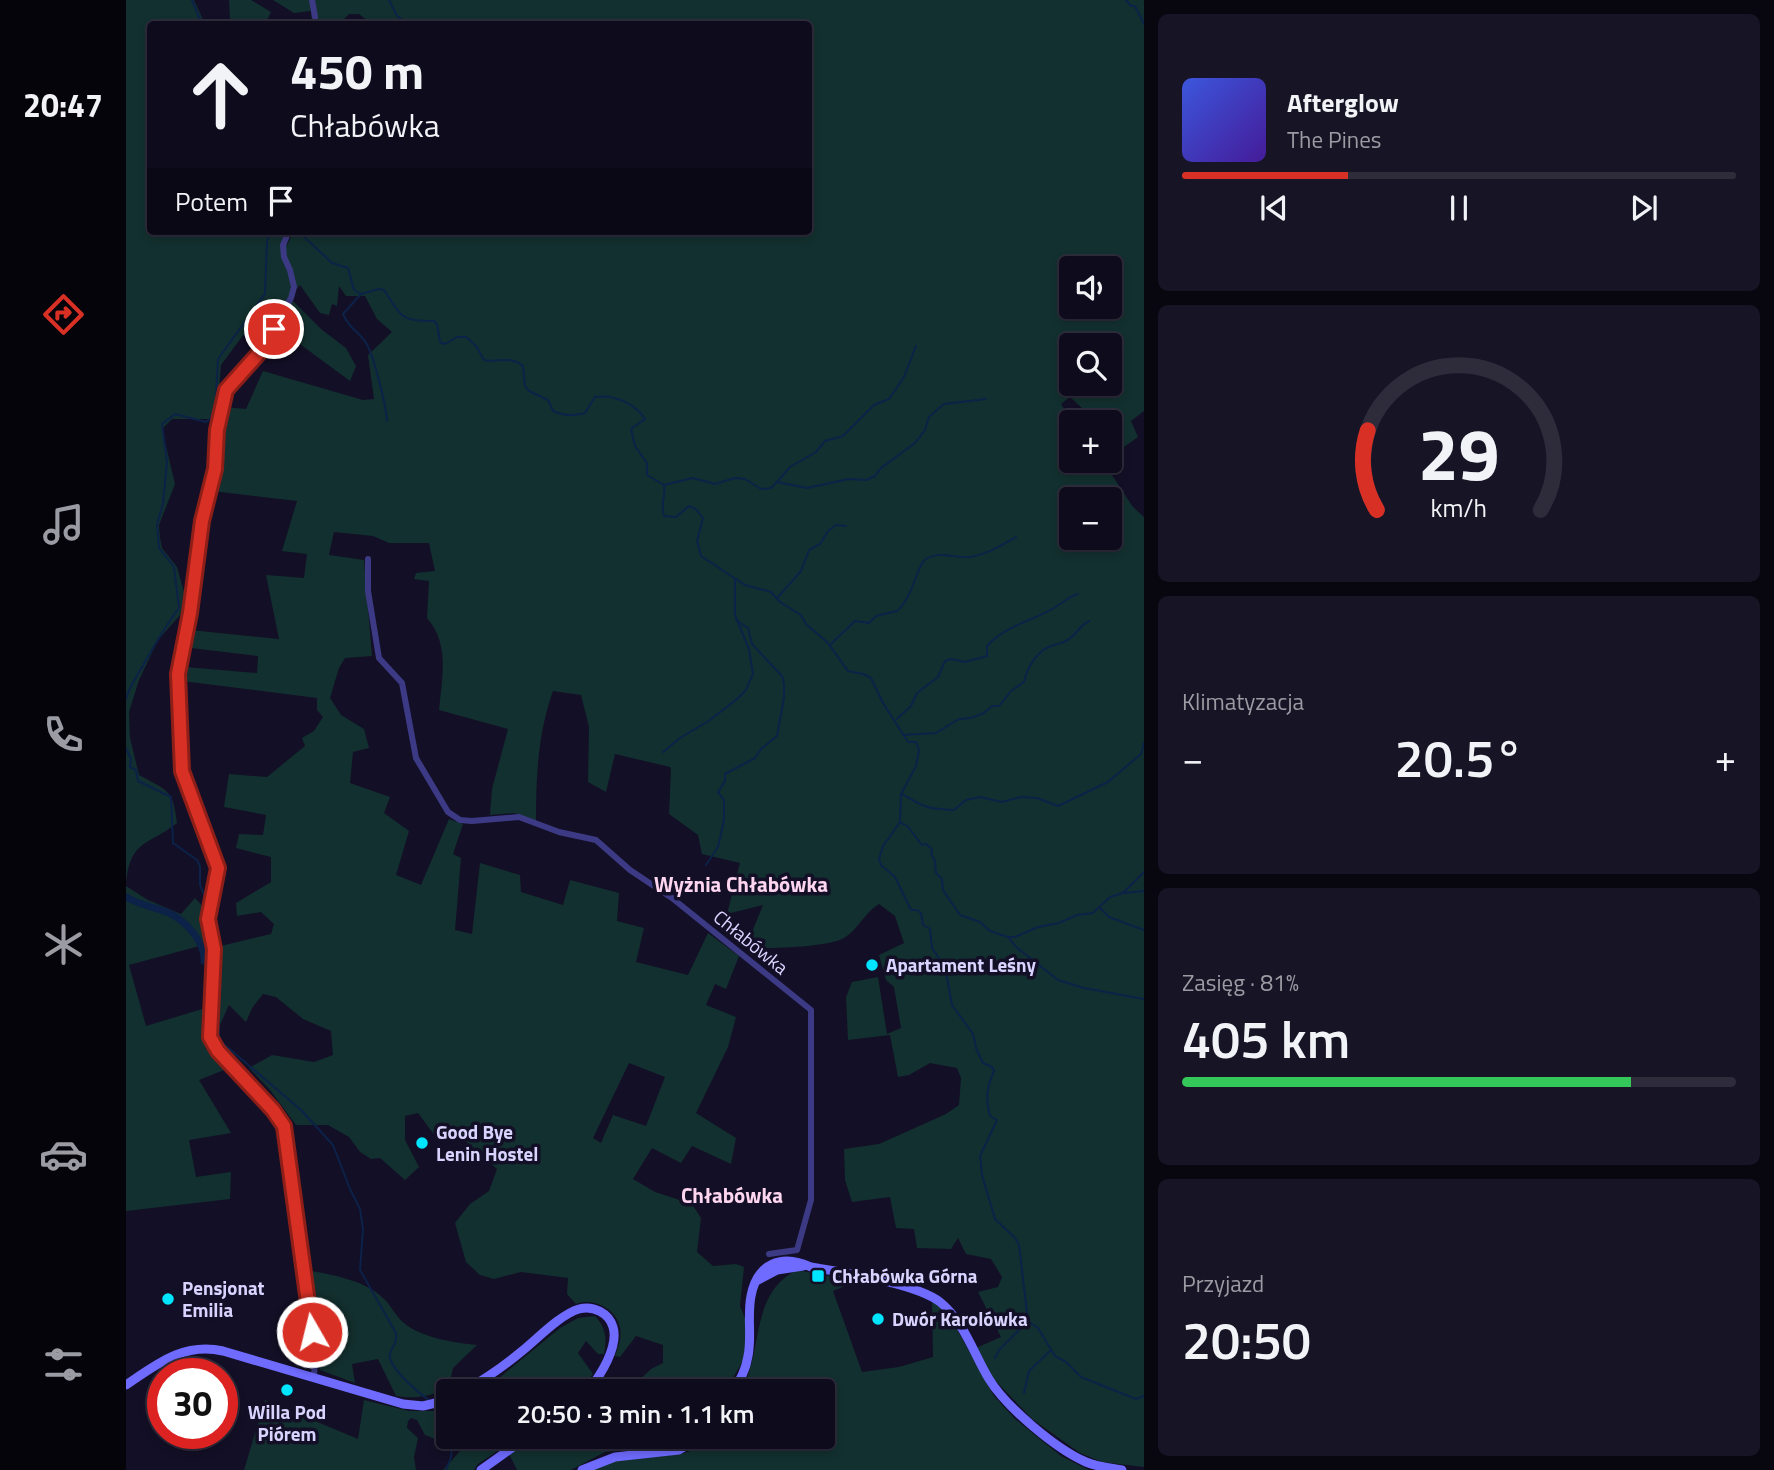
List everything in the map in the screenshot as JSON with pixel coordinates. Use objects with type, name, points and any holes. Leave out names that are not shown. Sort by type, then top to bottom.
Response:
[{"type":"street","points":[[312,0],[315,17]]},
{"type":"street","points":[[287,235],[283,245],[294,287],[291,298],[261,351],[226,390],[217,430],[215,469],[202,521],[190,613],[178,674],[182,771],[218,868],[208,919],[214,949],[211,1040],[273,1110],[286,1131],[314,1354],[314,1378]]},
{"type":"street","name":"Chłabówka","points":[[368,559],[368,591],[379,658],[402,684],[416,758],[448,812],[460,820],[472,821],[519,817],[559,831],[596,839],[629,870],[672,898],[811,1010],[811,1203],[797,1250],[769,1254]]},
{"type":"street","points":[[740,1379],[748,1360],[750,1300],[763,1269],[778,1262],[792,1261],[917,1290],[937,1300],[952,1315],[991,1382],[1013,1408],[1076,1457],[1097,1466],[1122,1470]]},
{"type":"street","points":[[483,1379],[568,1314],[590,1308],[600,1311],[608,1318],[614,1336],[608,1356],[595,1379]]},
{"type":"street","points":[[126,1385],[173,1355],[202,1348],[223,1351],[398,1403],[419,1406],[436,1403]]},
{"type":"street","points":[[481,1470],[510,1449]]},
{"type":"street","points":[[583,1470],[615,1457],[681,1449]]},
{"type":"green space","points":[[126,0],[194,0],[204,21],[147,21],[147,235],[283,235],[287,245],[292,235],[812,235],[812,21],[368,21],[359,14],[349,14],[342,21],[312,21],[311,11],[294,13],[273,0],[1144,0],[1144,411],[1131,421],[1138,437],[1122,448],[1122,410],[1084,410],[1070,397],[1061,404],[1065,410],[1059,410],[1059,473],[1111,473],[1120,487],[1059,487],[1059,550],[1122,550],[1122,490],[1133,507],[1144,517],[1144,1467],[1102,1462],[1080,1453],[1032,1419],[993,1378],[976,1348],[1001,1337],[978,1292],[998,1287],[1002,1277],[991,1259],[966,1254],[958,1238],[951,1249],[917,1248],[914,1229],[896,1228],[890,1197],[852,1202],[845,1180],[844,1149],[879,1144],[946,1114],[959,1105],[961,1078],[957,1068],[930,1063],[909,1075],[898,1077],[890,1035],[848,1040],[846,997],[852,982],[878,977],[887,1034],[901,1028],[894,987],[886,980],[879,955],[904,943],[895,916],[879,904],[844,938],[824,944],[745,949],[763,905],[727,914],[740,863],[702,854],[698,835],[669,814],[670,767],[615,754],[606,792],[588,782],[589,727],[581,695],[553,691],[539,755],[536,821],[514,813],[490,815],[492,789],[508,729],[439,710],[443,662],[439,639],[427,618],[429,581],[414,579],[416,573],[435,571],[429,543],[389,543],[373,536],[334,532],[329,555],[364,560],[372,656],[345,658],[339,668],[330,698],[341,715],[364,729],[369,748],[353,752],[350,783],[390,797],[384,813],[409,831],[396,875],[421,885],[449,819],[463,824],[453,854],[461,858],[455,930],[472,934],[480,863],[520,875],[521,892],[563,905],[570,880],[619,893],[617,921],[644,928],[636,962],[688,975],[708,933],[739,956],[726,989],[715,984],[706,1005],[736,1017],[728,1047],[696,1113],[736,1138],[731,1164],[692,1146],[681,1163],[652,1148],[633,1179],[655,1192],[692,1204],[701,1218],[697,1252],[713,1266],[736,1264],[744,1267],[740,1306],[746,1321],[746,1342],[743,1361],[732,1379],[640,1379],[663,1363],[663,1345],[636,1336],[620,1357],[615,1356],[620,1335],[618,1321],[603,1306],[590,1302],[576,1304],[567,1294],[568,1278],[521,1272],[494,1279],[480,1275],[466,1262],[455,1223],[470,1204],[489,1191],[497,1169],[453,1130],[435,1136],[418,1113],[405,1116],[405,1140],[419,1167],[405,1180],[380,1158],[371,1159],[360,1152],[349,1137],[328,1125],[296,1125],[270,1090],[249,1068],[272,1055],[314,1062],[333,1055],[331,1031],[303,1019],[276,997],[263,994],[252,1008],[246,1022],[229,1005],[218,1029],[212,1030],[221,946],[271,934],[274,924],[261,912],[237,916],[236,903],[271,882],[271,857],[236,848],[239,834],[263,835],[266,815],[224,807],[229,774],[267,777],[305,746],[302,738],[314,731],[323,717],[317,710],[317,698],[182,681],[185,667],[257,673],[258,656],[191,648],[190,630],[279,639],[266,575],[304,578],[307,554],[282,551],[297,501],[212,491],[218,433],[224,407],[246,409],[263,371],[363,400],[374,399],[368,355],[392,332],[377,319],[365,296],[346,296],[339,286],[337,306],[332,304],[329,315],[320,313],[300,285],[289,297],[321,329],[346,348],[356,366],[350,381],[259,314],[221,365],[217,417],[172,419],[162,429],[175,484],[159,525],[160,538],[162,548],[177,567],[185,595],[182,613],[158,640],[139,680],[129,712],[130,738],[139,775],[157,784],[171,797],[177,823],[142,845],[132,859],[126,885]],"holes":[[[629,1063],[665,1077],[646,1126],[613,1115],[601,1143],[593,1138]]]},
{"type":"green space","points":[[229,0],[251,0],[271,12],[266,21],[225,21],[230,19]]},
{"type":"green space","points":[[126,886],[148,900],[181,914],[195,898],[205,909],[207,944],[129,965],[146,1026],[209,1007],[208,1035],[216,1052],[229,1068],[199,1080],[231,1133],[189,1140],[196,1177],[231,1172],[230,1199],[126,1211]]},
{"type":"green space","points":[[797,1270],[845,1279],[845,1286],[833,1291],[862,1372],[899,1367],[933,1357],[932,1300],[948,1313],[994,1396],[1015,1419],[1061,1456],[1089,1470],[592,1470],[607,1462],[680,1454],[698,1449],[835,1449],[835,1379],[746,1379],[764,1308],[771,1293],[782,1280]]},
{"type":"green space","points":[[311,1271],[359,1283],[376,1292],[398,1318],[411,1328],[429,1336],[477,1345],[453,1368],[451,1379],[436,1379],[436,1393],[424,1396],[396,1396],[378,1359],[352,1364],[355,1383],[320,1370],[308,1280]]},
{"type":"green space","points":[[595,1316],[605,1333],[604,1354],[598,1354],[586,1341],[578,1353],[593,1374],[589,1379],[498,1379],[560,1328],[578,1318]]},
{"type":"green space","points":[[265,1400],[358,1439],[364,1400],[409,1411],[436,1411],[436,1439],[425,1435],[417,1420],[411,1418],[408,1421],[407,1428],[418,1438],[414,1457],[416,1470],[244,1470]]},
{"type":"green space","points":[[500,1449],[478,1464],[474,1470],[443,1470],[460,1451]]},
{"type":"green space","points":[[517,1449],[638,1449],[605,1452],[571,1470],[517,1470],[509,1454]]},
{"type":"waterway","points":[[192,0],[201,21]]},
{"type":"waterway","points":[[389,0],[397,16],[404,21]]},
{"type":"waterway","points":[[1126,0],[1131,6],[1135,6],[1144,24]]},
{"type":"waterway","points":[[126,699],[154,646],[179,608],[174,567],[159,548],[157,524],[163,504],[167,462],[162,424],[175,414],[206,422],[215,414],[218,359],[265,294],[267,241],[270,235]]},
{"type":"waterway","points":[[302,235],[332,263],[348,268],[354,290],[361,294],[384,290],[403,316],[414,320],[434,321],[440,342],[445,344],[457,337],[466,337],[476,346],[484,360],[508,360],[523,366],[525,386],[529,391],[548,400],[553,411],[569,415],[585,413],[595,397],[602,396],[623,401],[635,408],[645,419],[631,429],[635,446],[647,463],[647,475],[664,485],[664,516],[676,517],[689,506],[696,509],[703,518],[697,541],[701,556],[745,585],[771,592],[780,602],[801,615],[806,624],[828,643],[848,671],[871,678],[883,703],[908,742],[916,742],[919,750],[916,766],[901,794],[900,822],[883,846],[879,859],[881,865],[895,877],[911,910],[921,913],[923,925],[930,929],[932,948],[945,967],[952,1005],[973,1034],[983,1063],[994,1071],[987,1098],[990,1116],[997,1120],[980,1156],[982,1175],[995,1219],[1019,1245],[1028,1321],[1038,1328],[1055,1356],[1066,1362],[1081,1377],[1136,1399],[1144,1396]]},
{"type":"waterway","points":[[361,294],[343,314],[368,346],[382,391],[387,421]]},
{"type":"waterway","points":[[777,482],[790,467],[816,452],[825,441],[843,436],[874,405],[889,399],[904,377],[916,346]]},
{"type":"waterway","points":[[664,485],[693,478],[715,484],[735,478],[745,479],[761,489],[771,488],[777,482],[807,488],[849,479],[866,480],[875,476],[881,468],[915,443],[925,430],[929,417],[944,404],[986,399]]},
{"type":"waterway","points":[[777,598],[801,571],[809,550],[820,544],[828,531],[836,525],[846,526]]},
{"type":"waterway","points":[[831,644],[855,621],[869,623],[876,616],[897,611],[907,598],[923,562],[931,556],[976,556],[1016,537]]},
{"type":"waterway","points":[[663,752],[737,699],[746,690],[753,674],[749,649],[735,615],[735,580]]},
{"type":"waterway","points":[[897,719],[911,706],[917,693],[938,677],[945,661],[951,659],[965,662],[987,656],[987,646],[1002,633],[1046,613],[1078,594]]},
{"type":"waterway","points":[[706,865],[718,847],[724,820],[724,800],[718,792],[725,781],[725,774],[755,758],[761,749],[777,736],[784,698],[782,676],[752,644],[748,628],[736,620]]},
{"type":"waterway","points":[[903,735],[936,733],[959,719],[971,718],[984,713],[992,706],[999,706],[1011,691],[1024,682],[1028,670],[1043,650],[1067,640],[1089,621]]},
{"type":"waterway","points":[[902,794],[931,808],[945,810],[954,810],[966,800],[980,797],[1002,802],[1021,797],[1037,798],[1058,806],[1108,782],[1141,754],[1144,743]]},
{"type":"waterway","points":[[126,748],[131,759],[130,767],[136,770],[138,781],[171,797],[173,843],[197,860],[200,866],[200,885],[208,905]]},
{"type":"waterway","points":[[900,822],[908,827],[922,845],[926,844],[932,849],[936,873],[942,879],[943,890],[960,915],[1008,937],[1059,923],[1077,915],[1093,913],[1110,897],[1123,893],[1144,872]]},
{"type":"waterway","points":[[1124,893],[1144,891]]},
{"type":"waterway","points":[[126,897],[169,913],[182,921],[198,940],[204,961],[207,961]]},
{"type":"waterway","points":[[1100,908],[1109,917],[1144,930]]},
{"type":"waterway","points":[[212,909],[219,938],[219,1040],[301,1110],[333,1145],[360,1209],[363,1229],[360,1270],[396,1333],[390,1359],[405,1380],[430,1401]]},
{"type":"waterway","points":[[1009,938],[1016,947],[1058,980],[1084,988],[1144,999]]},
{"type":"waterway","points":[[995,1358],[999,1350],[1028,1321]]},
{"type":"waterway","points":[[1024,1393],[1029,1371],[1050,1351]]},
{"type":"waterway","points":[[446,1470],[452,1449]]},
{"type":"place","name":"Apartament Leśny","points":[[872,965]]},
{"type":"place","name":"Good Bye Lenin Hostel","points":[[422,1143]]},
{"type":"place","name":"Chłabówka Górna","points":[[818,1276]]},
{"type":"place","name":"Pensjonat Emilia","points":[[168,1299]]},
{"type":"place","name":"Dwór Karolówka","points":[[878,1319]]},
{"type":"place","name":"Willa Pod Piórem","points":[[287,1390]]},
{"type":"district","name":"Wyżnia Chłabówka","points":[[741,885]]},
{"type":"district","name":"Chłabówka","points":[[732,1196]]},
{"type":"route","points":[[274,329],[261,351],[226,390],[217,430],[215,469],[202,521],[190,613],[178,674],[179,726],[182,771],[218,868],[208,919],[214,949],[209,1033],[218,1051],[273,1110],[284,1126],[312,1332]]}]
